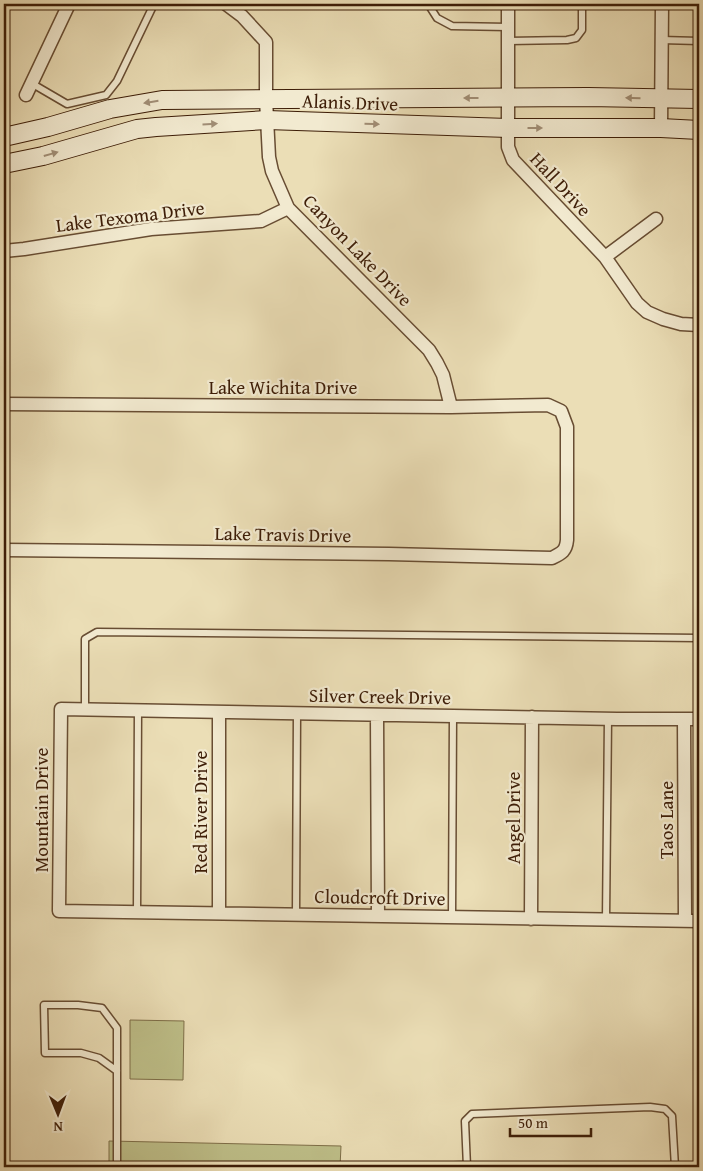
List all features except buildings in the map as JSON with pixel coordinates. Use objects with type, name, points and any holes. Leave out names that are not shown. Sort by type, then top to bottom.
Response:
[{"type":"main road","name":"Alanis Drive","points":[[4,137],[110,109],[162,100],[588,97],[699,99]]},
{"type":"main road","name":"Alanis Drive","points":[[4,164],[43,156],[137,130],[156,127],[267,120],[508,128],[661,128],[699,130]]},
{"type":"street","points":[[28,89],[69,4]]},
{"type":"street","name":"Canyon Lake Drive","points":[[226,4],[242,16],[266,42],[269,157],[272,171],[288,208],[429,350],[443,375],[451,407]]},
{"type":"street","name":"Hall Drive","points":[[508,4],[508,147],[513,160],[605,257],[637,303],[647,312],[681,324],[699,325]]},
{"type":"street","points":[[661,128],[662,4]]},
{"type":"street","name":"Lake Texoma Drive","points":[[4,251],[151,229],[261,221],[288,208]]},
{"type":"street","points":[[605,257],[656,220]]},
{"type":"street","name":"Lake Wichita Drive","points":[[4,404],[451,407],[548,405],[561,411],[567,426],[567,540],[566,547],[562,553]]},
{"type":"street","name":"Lake Travis Drive","points":[[4,550],[389,554],[552,558],[562,553]]},
{"type":"street","name":"Silver Creek Drive","points":[[61,709],[699,719]]},
{"type":"street","name":"Mountain Drive","points":[[60,911],[61,709]]},
{"type":"street","name":"Red River Drive","points":[[219,712],[219,913]]},
{"type":"street","points":[[377,714],[378,916]]},
{"type":"street","name":"Angel Drive","points":[[531,919],[532,717]]},
{"type":"street","name":"Taos Lane","points":[[684,719],[685,921]]},
{"type":"street","name":"Cloudcroft Drive","points":[[60,911],[699,921]]},
{"type":"lane","points":[[28,89],[67,104],[106,95],[117,81],[154,4]]},
{"type":"lane","points":[[430,4],[437,18],[452,26],[508,27]]},
{"type":"lane","points":[[508,41],[567,40],[576,38],[582,30],[582,4]]},
{"type":"lane","points":[[661,40],[699,41]]},
{"type":"lane","points":[[85,709],[85,639],[97,632],[699,638]]},
{"type":"lane","points":[[137,912],[138,710]]},
{"type":"lane","points":[[296,915],[297,713]]},
{"type":"lane","points":[[452,917],[453,716]]},
{"type":"lane","points":[[606,920],[608,718]]},
{"type":"lane","points":[[117,1071],[99,1058],[81,1053],[45,1053],[44,1005],[78,1005],[102,1008],[117,1028],[117,1071],[117,1167]]},
{"type":"lane","points":[[414,1167],[467,1166],[465,1121],[472,1114],[650,1107],[665,1110],[672,1116],[675,1167]]},
{"type":"green space","points":[[130,1020],[184,1021],[183,1080],[130,1079]]},
{"type":"green space","points":[[109,1141],[341,1146],[340,1167],[109,1167]]}]
